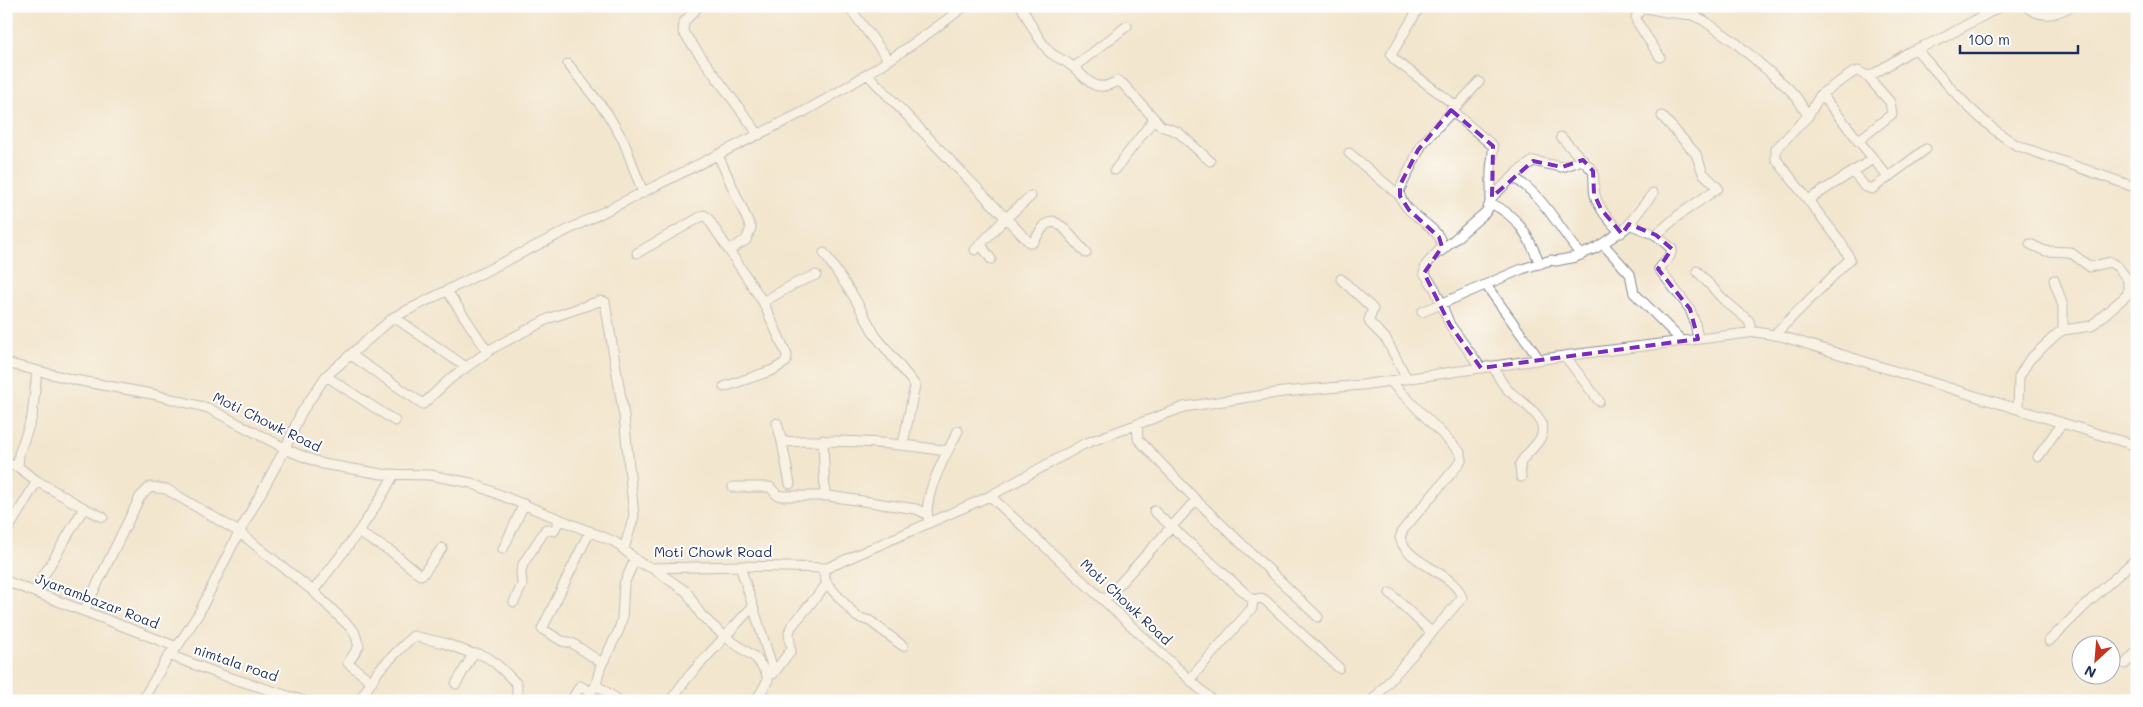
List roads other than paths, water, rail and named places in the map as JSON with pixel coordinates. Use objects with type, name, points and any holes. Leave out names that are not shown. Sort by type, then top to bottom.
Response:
[{"type":"street","points":[[699,6],[684,22],[683,32],[759,135]]},
{"type":"street","points":[[848,6],[888,59]]},
{"type":"street","name":"nimtala road","points":[[304,701],[222,675],[169,655],[177,647],[199,613],[239,532],[285,449],[300,413],[326,376],[394,317],[759,135],[844,89],[888,59],[924,38],[965,6]]},
{"type":"street","points":[[1021,6],[1048,51],[1074,67],[1095,86],[1109,86],[1117,80],[1129,90],[1161,126],[1178,132],[1210,161]]},
{"type":"street","points":[[1420,6],[1392,55],[1395,60],[1454,108],[1493,146],[1490,201],[1486,212],[1426,265],[1424,274],[1435,289],[1440,305],[1450,324],[1481,368]]},
{"type":"street","points":[[1867,76],[2001,6]]},
{"type":"street","points":[[2026,6],[2037,14],[2043,15],[2059,12],[2071,6]]},
{"type":"street","points":[[1660,56],[1637,22],[1636,17],[1642,7],[1692,15],[1704,20],[1735,42],[1788,88],[1797,98],[1808,116]]},
{"type":"street","points":[[1074,67],[1127,26]]},
{"type":"street","points":[[1916,49],[1967,108],[2009,141],[2137,188]]},
{"type":"street","points":[[568,64],[607,113],[624,142],[643,193]]},
{"type":"street","points":[[1775,334],[1850,259],[1840,242],[1776,159],[1775,154],[1781,143],[1808,116],[1821,94],[1858,71],[1867,76],[1890,102],[1892,114],[1858,141]]},
{"type":"street","points":[[867,74],[1029,242],[1032,242],[1049,222],[1056,222],[1063,227],[1086,253]]},
{"type":"street","points":[[1400,196],[1400,185],[1422,144],[1479,82]]},
{"type":"street","points":[[1821,94],[1888,177]]},
{"type":"street","points":[[1656,235],[1679,215],[1718,188],[1703,173],[1696,154],[1662,116]]},
{"type":"street","points":[[1115,170],[1154,119]]},
{"type":"street","points":[[1561,137],[1593,171],[1594,194],[1601,209],[1621,233]]},
{"type":"street","points":[[1852,171],[1869,189],[1872,189],[1926,149]]},
{"type":"street","points":[[1349,153],[1400,196],[1409,210],[1439,237],[1442,247],[1440,252]]},
{"type":"street","points":[[718,155],[751,228],[746,240],[729,250]]},
{"type":"street","points":[[1808,200],[1873,159]]},
{"type":"street","points":[[1490,201],[1513,177],[1533,161],[1562,167],[1582,160]]},
{"type":"street","points":[[1513,177],[1531,191],[1558,221],[1581,255]]},
{"type":"street","points":[[1422,312],[1522,269],[1551,260],[1556,261],[1581,255],[1603,244],[1621,233],[1653,193]]},
{"type":"street","points":[[991,259],[978,248],[1006,218],[1031,196]]},
{"type":"street","points":[[1490,201],[1509,214],[1524,230],[1540,264]]},
{"type":"street","points":[[638,253],[704,215],[763,302],[787,355],[786,362],[773,370],[724,387]]},
{"type":"street","points":[[1629,224],[1656,235],[1672,249],[1670,256],[1661,265],[1660,272],[1690,309],[1698,338]]},
{"type":"street","points":[[1603,244],[1630,274],[1634,292],[1682,341]]},
{"type":"street","points":[[2018,409],[2018,384],[2023,369],[2029,360],[2063,330],[2083,328],[2096,322],[2127,295],[2132,279],[2110,262],[2090,266],[2070,252],[2064,250],[2044,251],[2030,244]]},
{"type":"street","points":[[824,253],[854,297],[875,335],[915,385],[902,444]]},
{"type":"street","points":[[1696,271],[1723,299],[1749,320],[1752,332]]},
{"type":"street","points":[[763,302],[796,283],[816,275]]},
{"type":"street","points":[[1341,279],[1373,309],[1369,320],[1370,323],[1386,339],[1407,378]]},
{"type":"street","points":[[2054,280],[2063,306],[2063,330]]},
{"type":"street","points":[[1486,285],[1539,359]]},
{"type":"street","points":[[447,291],[488,352]]},
{"type":"street","points":[[351,355],[423,404],[466,367],[488,352],[550,318],[600,301],[605,302],[624,416],[634,516],[624,549]]},
{"type":"street","points":[[394,317],[466,367]]},
{"type":"street","points":[[990,496],[1084,444],[1184,407],[1283,392],[1390,381],[1539,359],[1752,332],[1775,334],[2137,446]]},
{"type":"street","points":[[1565,356],[1599,401]]},
{"type":"street","name":"Moti Chowk Road","points":[[6,363],[75,380],[152,394],[208,408],[285,449],[322,464],[394,474],[430,475],[471,483],[615,542],[635,559],[652,568],[740,566],[827,568],[928,518],[990,496],[1213,701]]},
{"type":"street","points":[[1494,366],[1506,388],[1530,409],[1540,421],[1542,434],[1520,464],[1521,477]]},
{"type":"street","points":[[18,467],[19,454],[32,417],[37,371]]},
{"type":"street","points":[[326,376],[395,421]]},
{"type":"street","points":[[1372,701],[1460,603],[1462,598],[1460,592],[1406,549],[1400,538],[1403,530],[1458,465],[1462,459],[1460,452],[1453,442],[1390,381]]},
{"type":"street","points":[[777,423],[790,484]]},
{"type":"street","points":[[2038,458],[2062,423]]},
{"type":"street","points":[[1138,424],[1138,439],[1196,500],[1318,618]]},
{"type":"street","points":[[733,487],[770,487],[777,495],[782,496],[826,496],[916,509],[928,518],[936,472],[958,431]]},
{"type":"street","points":[[823,440],[826,496]]},
{"type":"street","points":[[782,442],[823,440],[902,444],[947,451]]},
{"type":"street","points":[[6,463],[18,467],[37,481],[103,517]]},
{"type":"street","points":[[313,591],[359,533],[381,499],[394,474]]},
{"type":"street","points":[[6,533],[37,481]]},
{"type":"street","points":[[84,611],[140,497],[150,488],[166,489],[239,532],[313,591],[354,631],[359,646],[348,663],[372,682]]},
{"type":"street","points":[[1105,600],[1196,500]]},
{"type":"street","points":[[503,549],[524,504]]},
{"type":"street","points":[[34,592],[84,508]]},
{"type":"street","points":[[1154,511],[1253,600]]},
{"type":"street","points":[[514,602],[522,585],[521,572],[523,564],[546,529],[554,531],[560,519]]},
{"type":"street","points":[[590,531],[542,629],[562,641],[572,643],[602,663]]},
{"type":"street","points":[[359,533],[392,552],[420,575],[442,548]]},
{"type":"street","points":[[2049,642],[2096,595],[2137,558]]},
{"type":"street","points":[[571,701],[580,686],[591,692],[596,685],[602,663],[619,630],[622,618],[624,584],[635,559]]},
{"type":"street","points":[[740,566],[774,672]]},
{"type":"street","points":[[652,568],[687,592],[701,615],[724,636],[756,658],[766,672],[768,680]]},
{"type":"street","points":[[822,568],[827,584],[857,617],[870,621],[903,646]]},
{"type":"street","name":"Jyarambazar Road","points":[[6,581],[177,647]]},
{"type":"street","points":[[756,701],[790,647],[789,633],[791,627],[827,584]]},
{"type":"street","points":[[1390,593],[1432,633]]},
{"type":"street","points":[[1253,600],[1261,598],[1265,600],[1339,668]]},
{"type":"street","points":[[1190,679],[1252,608],[1253,600]]},
{"type":"street","points":[[670,701],[724,636],[753,606]]},
{"type":"street","points":[[359,701],[383,666],[414,636],[452,645],[473,654],[485,656],[517,684],[517,695],[522,701]]},
{"type":"street","points":[[2125,664],[2137,651]]},
{"type":"street","points":[[456,684],[473,654]]},
{"type":"street","points":[[142,701],[169,655]]},
{"type":"street","points":[[596,685],[620,701]]}]
